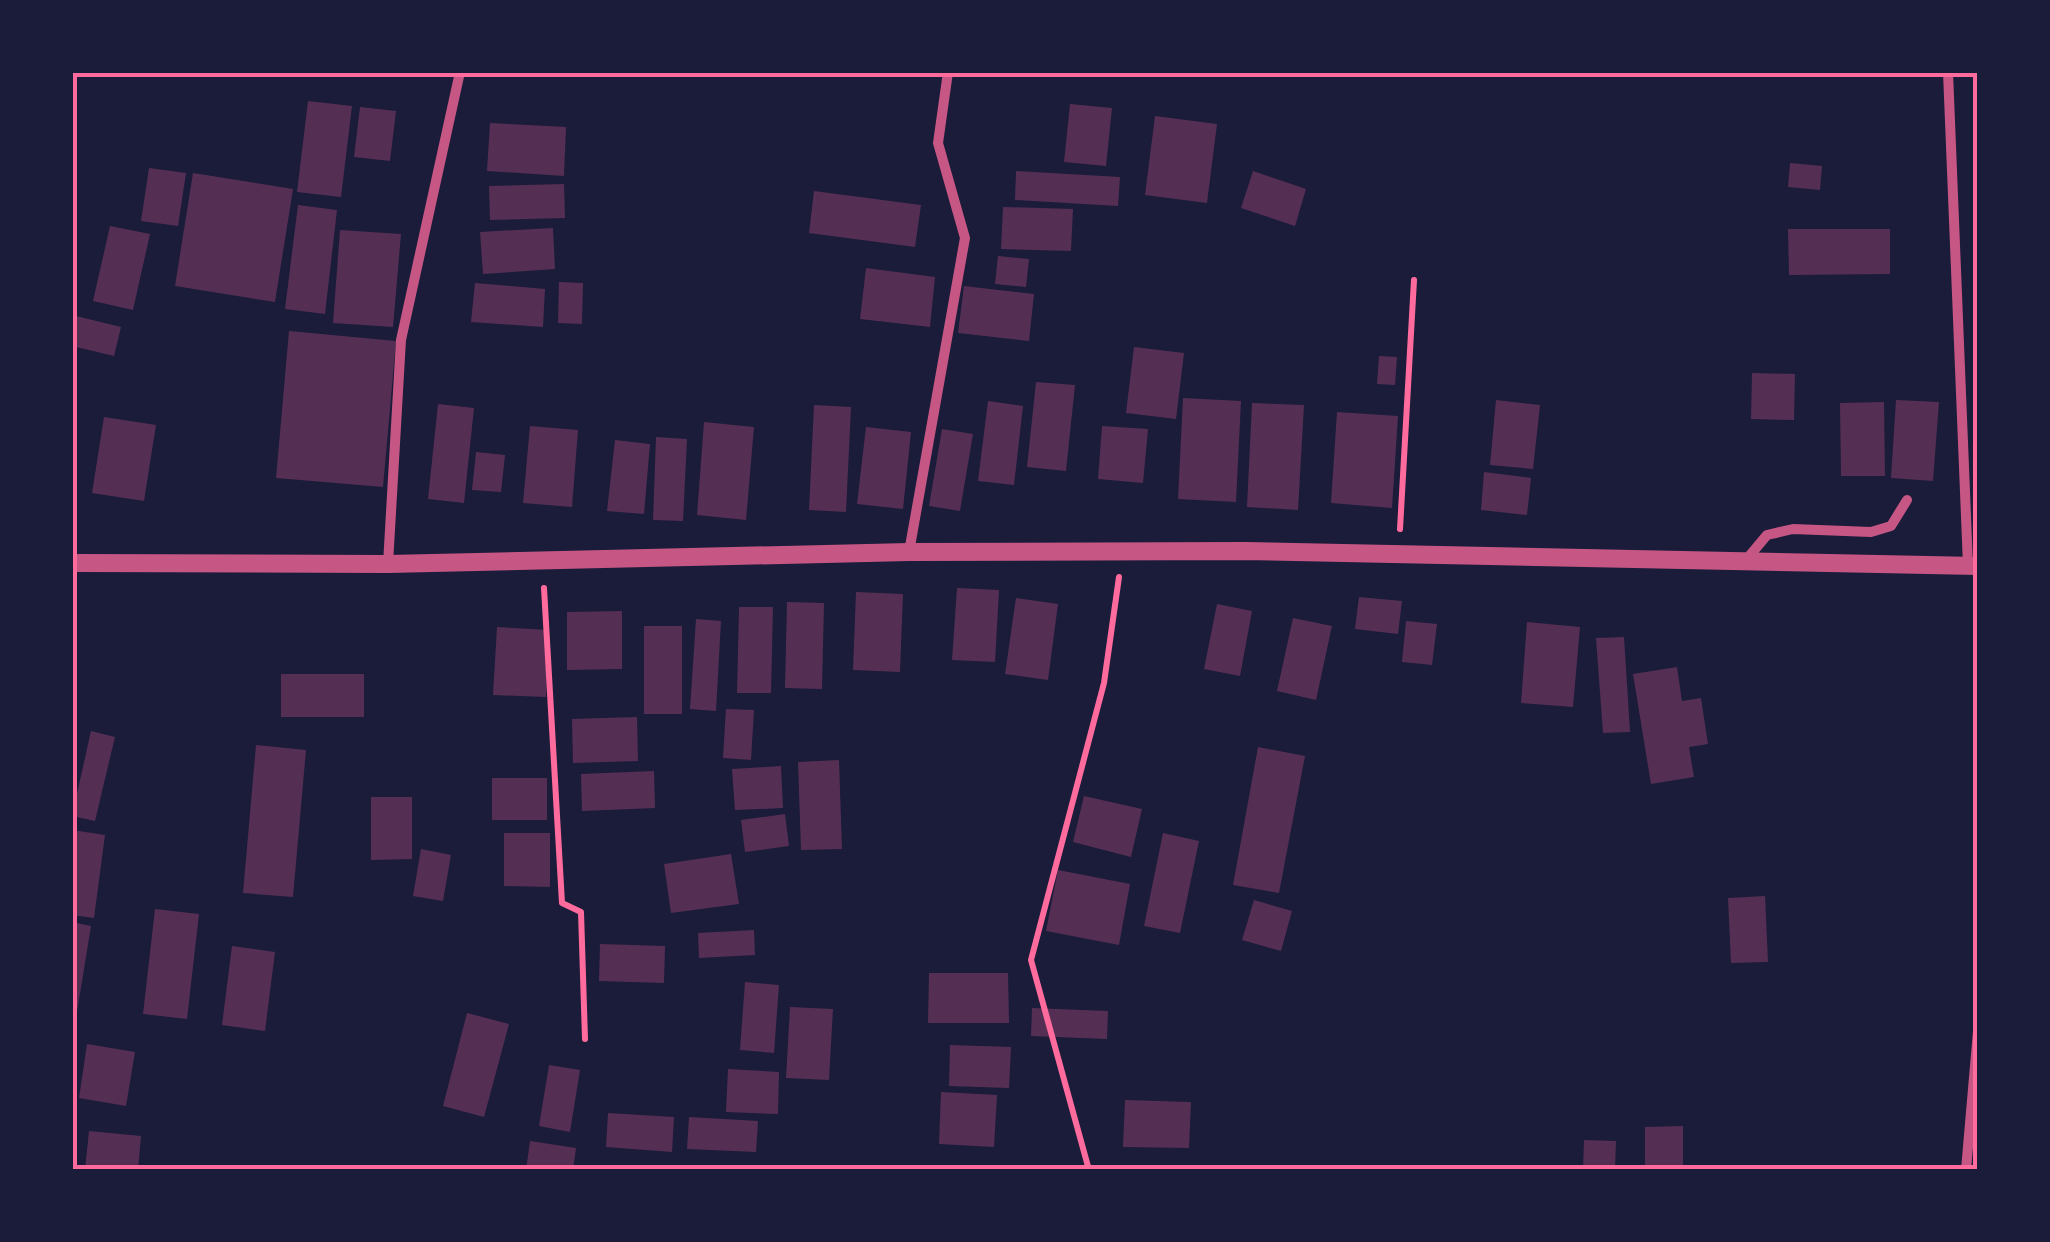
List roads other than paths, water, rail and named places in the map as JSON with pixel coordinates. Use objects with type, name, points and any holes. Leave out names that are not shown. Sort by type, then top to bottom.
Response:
[{"type":"street","points":[[388,564],[401,340],[460,72]]},
{"type":"street","points":[[909,552],[965,238],[938,143],[948,72]]},
{"type":"street","points":[[72,563],[388,564],[909,552],[1123,552],[1973,566],[1948,72]]},
{"type":"street","points":[[1745,562],[1767,535],[1793,529],[1871,532],[1891,526],[1907,500]]},
{"type":"street","points":[[1966,1170],[1978,1031]]}]
